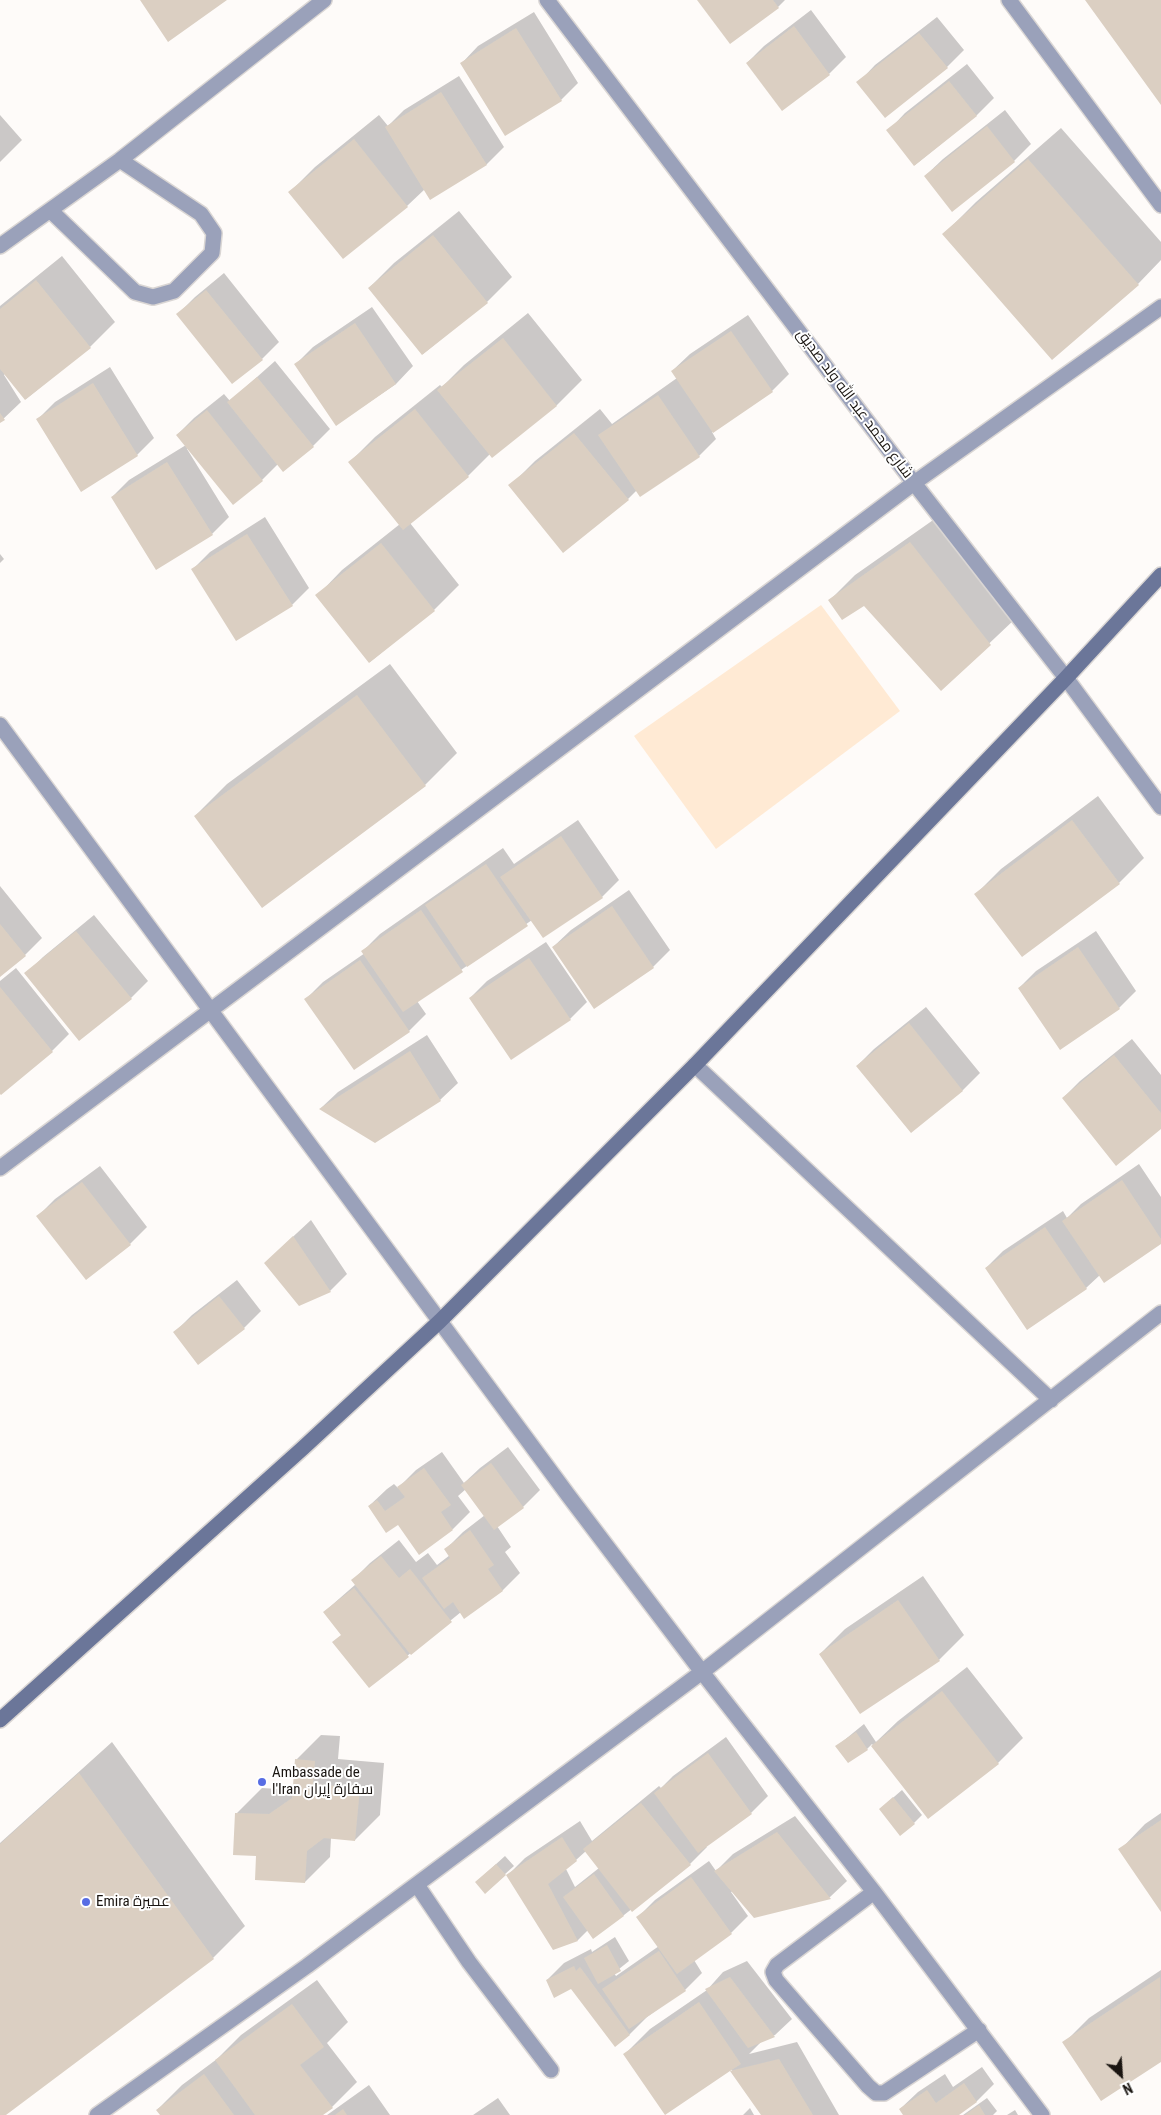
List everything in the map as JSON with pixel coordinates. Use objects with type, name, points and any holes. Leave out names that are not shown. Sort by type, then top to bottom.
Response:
[{"type":"street","points":[[0,246],[120,160],[324,0]]},
{"type":"street","name":"شارع محمد عبد الله ولد صديق","points":[[547,0],[914,483],[1066,678],[1161,807]]},
{"type":"street","points":[[1009,0],[1161,205]]},
{"type":"street","points":[[51,211],[135,292],[153,297],[174,291],[212,253],[214,233],[201,214],[120,160]]},
{"type":"street","points":[[0,1168],[914,483],[1161,307]]},
{"type":"street","points":[[0,1720],[440,1321],[695,1065],[1066,678],[1161,575]]},
{"type":"street","points":[[0,725],[702,1672],[874,1892],[1042,2115]]},
{"type":"street","points":[[695,1065],[1052,1400]]},
{"type":"street","points":[[97,2115],[307,1966],[702,1672],[1161,1313]]},
{"type":"street","points":[[417,1884],[469,1962],[551,2070]]},
{"type":"street","points":[[874,1892],[777,1965],[774,1972],[776,1980],[868,2086],[876,2092],[884,2093],[979,2030]]},
{"type":"shaded area","points":[[821,605],[900,711],[716,849],[634,736]]},
{"type":"building","points":[[140,0],[227,0],[168,42]]},
{"type":"building","points":[[697,0],[773,0],[779,8],[730,44]]},
{"type":"building","points":[[1085,0],[1161,0],[1161,105]]},
{"type":"building","points":[[794,26],[830,75],[782,111],[746,63]]},
{"type":"building","points":[[516,28],[562,101],[505,136],[460,63]]},
{"type":"building","points":[[919,33],[948,68],[885,118],[856,82]]},
{"type":"building","points":[[949,81],[977,116],[914,166],[886,130]]},
{"type":"building","points":[[441,92],[487,165],[430,200],[385,127]]},
{"type":"building","points":[[987,126],[1015,162],[952,212],[924,176]]},
{"type":"building","points":[[354,139],[408,207],[343,259],[288,192]]},
{"type":"building","points":[[1028,159],[1139,285],[1052,360],[942,234]]},
{"type":"building","points":[[433,235],[488,303],[422,355],[368,288]]},
{"type":"building","points":[[36,280],[91,348],[25,400],[0,369],[0,309]]},
{"type":"building","points":[[206,290],[263,360],[232,384],[176,314]]},
{"type":"building","points":[[355,323],[396,384],[336,426],[294,364]]},
{"type":"building","points":[[731,331],[773,392],[713,433],[671,371]]},
{"type":"building","points":[[503,338],[557,406],[492,458],[437,390]]},
{"type":"building","points":[[257,377],[314,447],[283,472],[227,402]]},
{"type":"building","points":[[93,383],[138,456],[81,492],[36,419]]},
{"type":"building","points":[[658,395],[700,457],[640,497],[598,435]]},
{"type":"building","points":[[415,409],[469,477],[403,530],[348,462]]},
{"type":"building","points":[[207,410],[263,481],[233,505],[176,435]]},
{"type":"building","points":[[0,413],[5,420],[0,423]]},
{"type":"building","points":[[574,433],[629,500],[563,553],[508,485]]},
{"type":"building","points":[[167,462],[213,535],[156,570],[111,497]]},
{"type":"building","points":[[247,534],[293,606],[236,641],[191,569]]},
{"type":"building","points":[[910,542],[991,645],[941,691],[864,606],[842,620],[828,600]]},
{"type":"building","points":[[381,543],[435,611],[369,663],[315,595]]},
{"type":"building","points":[[357,695],[426,786],[262,908],[194,816]]},
{"type":"building","points":[[1072,820],[1120,884],[1022,957],[974,894]]},
{"type":"building","points":[[561,836],[603,898],[543,938],[500,877]]},
{"type":"building","points":[[486,864],[528,926],[467,967],[425,905]]},
{"type":"building","points":[[612,906],[654,968],[594,1009],[552,947]]},
{"type":"building","points":[[421,910],[463,972],[403,1012],[361,951]]},
{"type":"building","points":[[0,924],[26,956],[0,977]]},
{"type":"building","points":[[76,931],[132,999],[79,1041],[24,973]]},
{"type":"building","points":[[1078,947],[1120,1009],[1060,1050],[1018,988]]},
{"type":"building","points":[[529,958],[571,1020],[511,1060],[469,998]]},
{"type":"building","points":[[360,960],[410,1032],[354,1070],[304,999]]},
{"type":"building","points":[[0,987],[53,1052],[1,1095],[0,1094]]},
{"type":"building","points":[[909,1023],[963,1091],[911,1133],[856,1066]]},
{"type":"building","points":[[410,1051],[441,1101],[375,1143],[319,1109]]},
{"type":"building","points":[[1114,1055],[1161,1113],[1161,1129],[1116,1166],[1062,1098]]},
{"type":"building","points":[[1122,1180],[1161,1239],[1161,1244],[1104,1283],[1062,1221]]},
{"type":"building","points":[[82,1182],[131,1245],[86,1280],[36,1216]]},
{"type":"building","points":[[1045,1227],[1087,1289],[1027,1330],[985,1268]]},
{"type":"building","points":[[293,1236],[331,1292],[299,1306],[264,1263]]},
{"type":"building","points":[[219,1296],[245,1329],[198,1365],[173,1332]]},
{"type":"building","points":[[491,1463],[524,1508],[494,1530],[461,1485]]},
{"type":"building","points":[[424,1468],[451,1505],[441,1512],[453,1530],[419,1555],[398,1525],[386,1533],[368,1506],[377,1500],[385,1511],[405,1497],[397,1487]]},
{"type":"building","points":[[470,1530],[494,1565],[488,1569],[503,1591],[464,1619],[453,1602],[444,1609],[422,1578],[450,1558],[444,1549]]},
{"type":"building","points":[[381,1556],[399,1578],[410,1569],[452,1622],[411,1655],[351,1580]]},
{"type":"building","points":[[354,1588],[409,1657],[369,1688],[332,1642],[341,1635],[323,1612]]},
{"type":"building","points":[[898,1600],[940,1661],[860,1714],[819,1654]]},
{"type":"building","points":[[942,1691],[999,1764],[928,1819],[871,1746]]},
{"type":"building","points":[[856,1732],[868,1750],[848,1763],[835,1746]]},
{"type":"building","points":[[708,1753],[752,1814],[698,1853],[654,1793]]},
{"type":"building","points":[[295,1759],[315,1761],[313,1784],[360,1788],[355,1841],[324,1838],[307,1851],[305,1883],[255,1880],[256,1856],[233,1855],[235,1813],[269,1814],[292,1798]]},
{"type":"building","name":"Emira عميرة","points":[[79,1773],[214,1959],[6,2115],[0,2115],[0,1844]]},
{"type":"building","points":[[893,1797],[915,1824],[900,1836],[879,1809]]},
{"type":"building","points":[[641,1803],[691,1865],[632,1912],[583,1849]]},
{"type":"building","points":[[1161,1820],[1161,1912],[1118,1849]]},
{"type":"building","points":[[777,1832],[831,1899],[754,1918],[714,1871]]},
{"type":"building","points":[[562,1837],[577,1861],[548,1884],[578,1941],[553,1950],[506,1875]]},
{"type":"building","points":[[496,1864],[506,1875],[485,1894],[475,1882]]},
{"type":"building","points":[[594,1874],[624,1916],[593,1939],[563,1897]]},
{"type":"building","points":[[691,1877],[732,1934],[677,1974],[636,1917]]},
{"type":"building","points":[[607,1945],[621,1971],[598,1984],[584,1958]]},
{"type":"building","points":[[659,1951],[686,1991],[629,2029],[602,1989]]},
{"type":"building","points":[[574,1966],[576,1971],[580,1967],[630,2035],[615,2047],[571,1989],[554,1998],[546,1980]]},
{"type":"building","points":[[730,1977],[775,2037],[748,2048],[705,1989]]},
{"type":"building","points":[[1160,1977],[1161,2062],[1101,2101],[1062,2042]]},
{"type":"building","points":[[699,2002],[741,2064],[665,2115],[623,2054]]},
{"type":"building","points":[[292,2004],[324,2047],[300,2065],[333,2108],[323,2115],[255,2115],[215,2060]]},
{"type":"building","points":[[779,2059],[813,2115],[761,2115],[730,2071]]},
{"type":"building","points":[[204,2074],[234,2115],[160,2115],[156,2110]]},
{"type":"building","points":[[964,2083],[977,2102],[959,2115],[903,2115],[899,2109],[927,2090],[936,2103]]},
{"type":"building","points":[[979,2105],[985,2115],[965,2115]]},
{"type":"building","points":[[343,2109],[347,2115],[335,2115]]},
{"type":"place","name":"Ambassade de l'Iran سفارة إيران","points":[[262,1782]]},
{"type":"place","name":"Emira عميرة","points":[[86,1902]]}]
